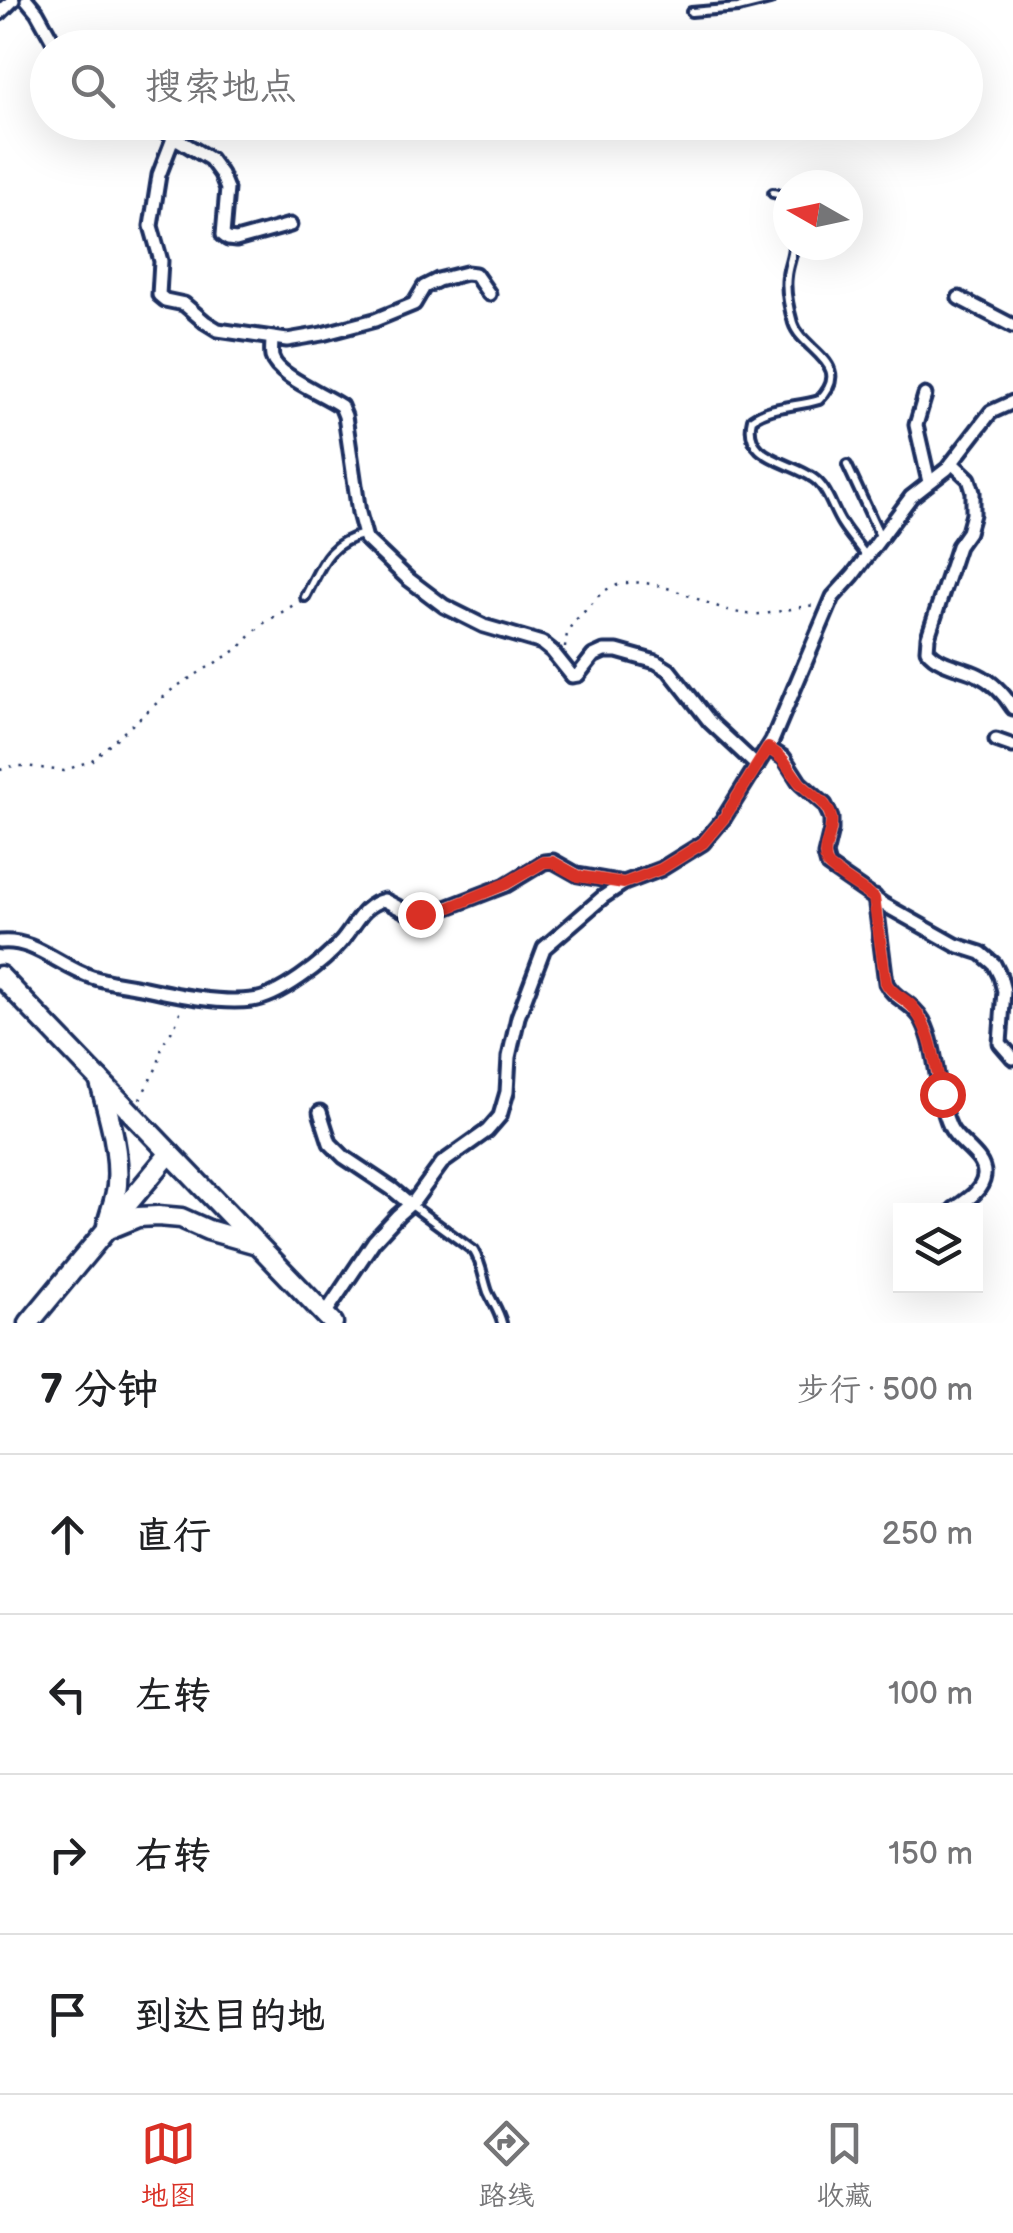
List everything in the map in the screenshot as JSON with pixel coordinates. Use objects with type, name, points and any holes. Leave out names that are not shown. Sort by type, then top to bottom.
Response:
[{"type":"main road","points":[[0,976],[329,1319]]},
{"type":"main road","points":[[98,1079],[116,1153],[117,1184],[106,1230]]},
{"type":"main road","points":[[29,1323],[170,1153]]},
{"type":"main road","points":[[106,1230],[138,1217],[181,1218],[257,1244]]},
{"type":"street","points":[[0,13],[13,0]]},
{"type":"street","points":[[26,0],[47,30]]},
{"type":"street","points":[[172,140],[159,175],[152,210],[151,226],[161,261],[158,295],[184,304],[218,330],[288,340],[322,334],[375,320],[414,304],[424,287],[466,273],[475,274],[489,294]]},
{"type":"street","points":[[180,140],[210,159],[220,174],[227,190],[223,235],[228,240],[290,225]]},
{"type":"street","points":[[959,298],[1013,326]]},
{"type":"street","points":[[272,339],[271,354],[282,371],[341,406],[366,538],[408,578],[444,606],[484,626],[542,643],[572,676],[578,675],[592,656],[604,650],[656,662],[669,670],[710,722],[757,766]]},
{"type":"street","points":[[925,394],[916,425],[929,482]]},
{"type":"street","points":[[329,1319],[374,1240],[410,1204],[442,1163],[487,1131],[500,1116],[518,1017],[544,948],[604,896],[624,883],[661,869],[703,843],[724,818],[768,748],[832,597],[910,497],[952,463],[991,412],[1013,402]]},
{"type":"street","points":[[952,463],[969,478],[973,514],[968,532],[958,546],[928,636],[927,650],[934,658],[991,682],[1013,708]]},
{"type":"street","points":[[996,740],[1013,746]]},
{"type":"street","points":[[768,748],[784,758],[800,783],[826,804],[832,818],[825,855],[828,866],[874,898],[956,945],[982,953],[994,964],[1004,991],[1000,1043],[1013,1058]]},
{"type":"street","points":[[0,942],[16,940],[94,978],[185,996],[251,1001],[272,996],[340,945],[374,903],[384,900],[411,914],[438,912],[506,884],[544,862],[553,862],[578,876],[624,883]]},
{"type":"street","points":[[874,898],[886,983],[890,991],[912,1004],[922,1020],[950,1129],[985,1172],[975,1194],[962,1203]]},
{"type":"street","points":[[320,1112],[330,1143],[410,1204]]},
{"type":"lane","points":[[691,12],[738,8],[770,0]]},
{"type":"lane","points":[[790,260],[786,278],[794,325],[798,334],[828,361],[830,383],[820,400],[758,414],[752,419],[749,436],[780,463],[812,477],[824,489],[844,529],[866,556]]},
{"type":"lane","points":[[847,465],[880,536]]},
{"type":"lane","points":[[305,597],[333,548],[365,534]]},
{"type":"lane","points":[[410,1204],[474,1251],[502,1323]]},
{"type":"path","points":[[561,663],[571,621],[605,591],[623,583],[663,586],[744,614],[767,614],[816,604],[827,608]]},
{"type":"path","points":[[0,770],[25,766],[64,770],[92,760],[174,688],[238,649],[260,624],[305,597]]},
{"type":"path","points":[[132,1113],[158,1065],[163,1042],[179,1016],[185,996]]},
{"type":"route","points":[[420,914],[438,912],[506,884],[544,862],[553,862],[578,876],[624,883],[661,869],[703,843],[724,818],[768,748],[784,758],[800,783],[826,804],[832,818],[825,855],[828,866],[874,898],[886,983],[890,991],[912,1004],[922,1020],[942,1094]]}]
